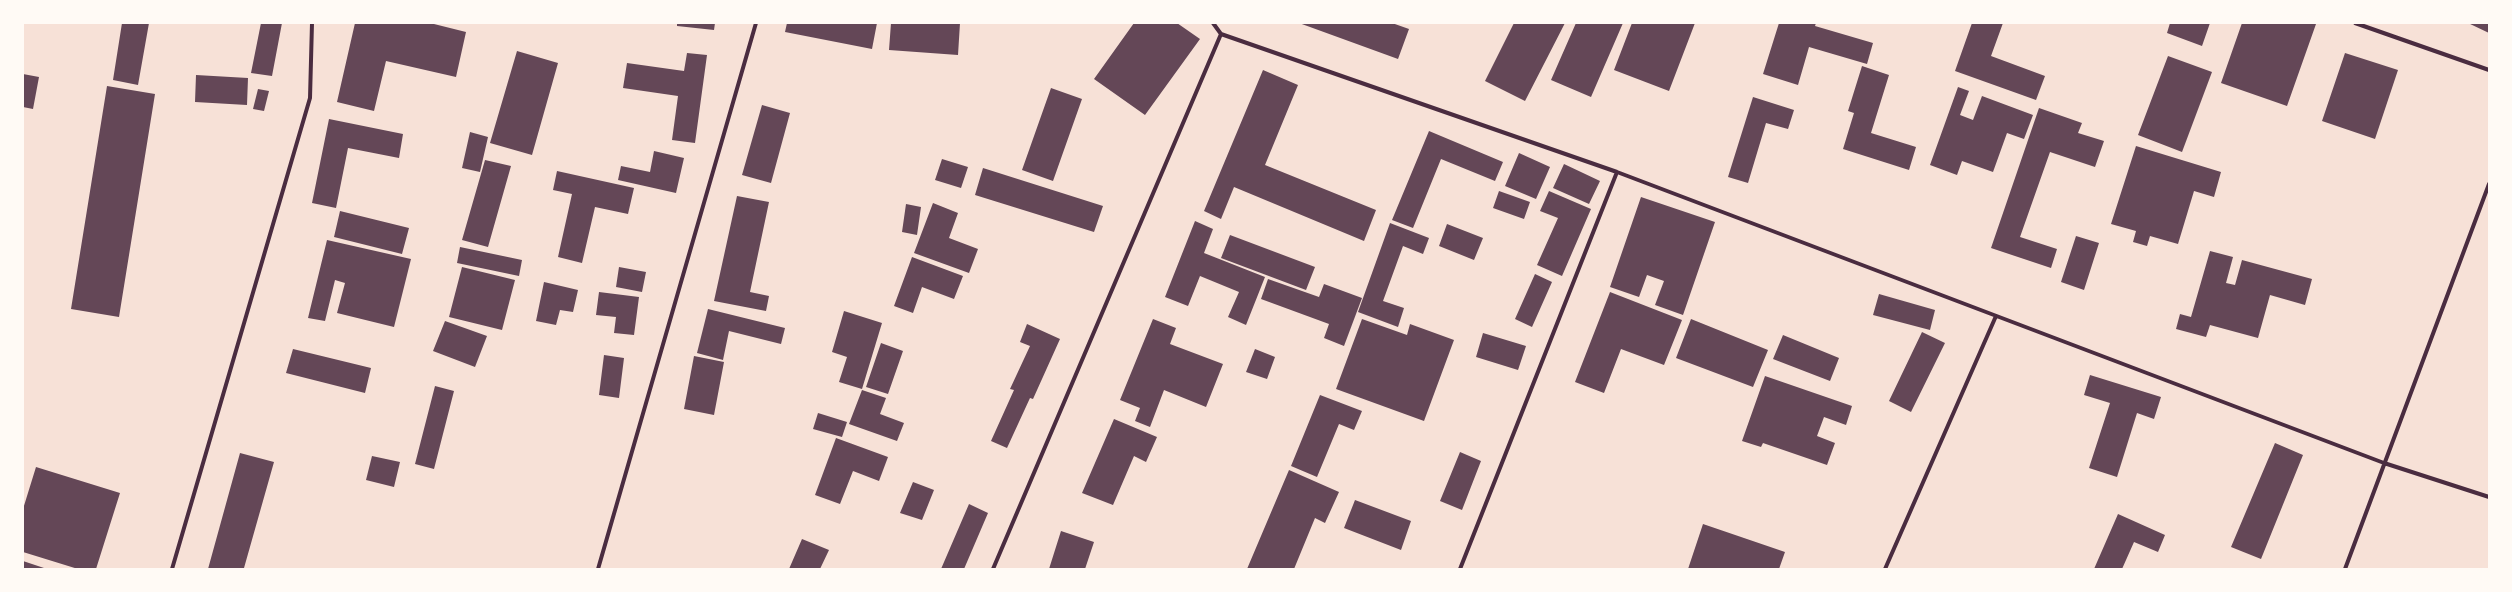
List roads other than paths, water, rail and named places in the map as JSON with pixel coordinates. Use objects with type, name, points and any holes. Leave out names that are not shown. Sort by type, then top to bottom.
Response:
[{"type":"street","points":[[172,569],[310,98],[312,23]]},
{"type":"street","points":[[598,569],[756,23]]},
{"type":"street","points":[[1213,23],[1221,34],[1617,172],[2384,463],[2489,497]]},
{"type":"street","points":[[2355,23],[2489,70]]},
{"type":"street","points":[[993,569],[1221,34]]},
{"type":"street","points":[[1460,569],[1617,172]]},
{"type":"street","points":[[2345,569],[2489,184]]},
{"type":"street","points":[[1885,569],[1996,316]]}]
